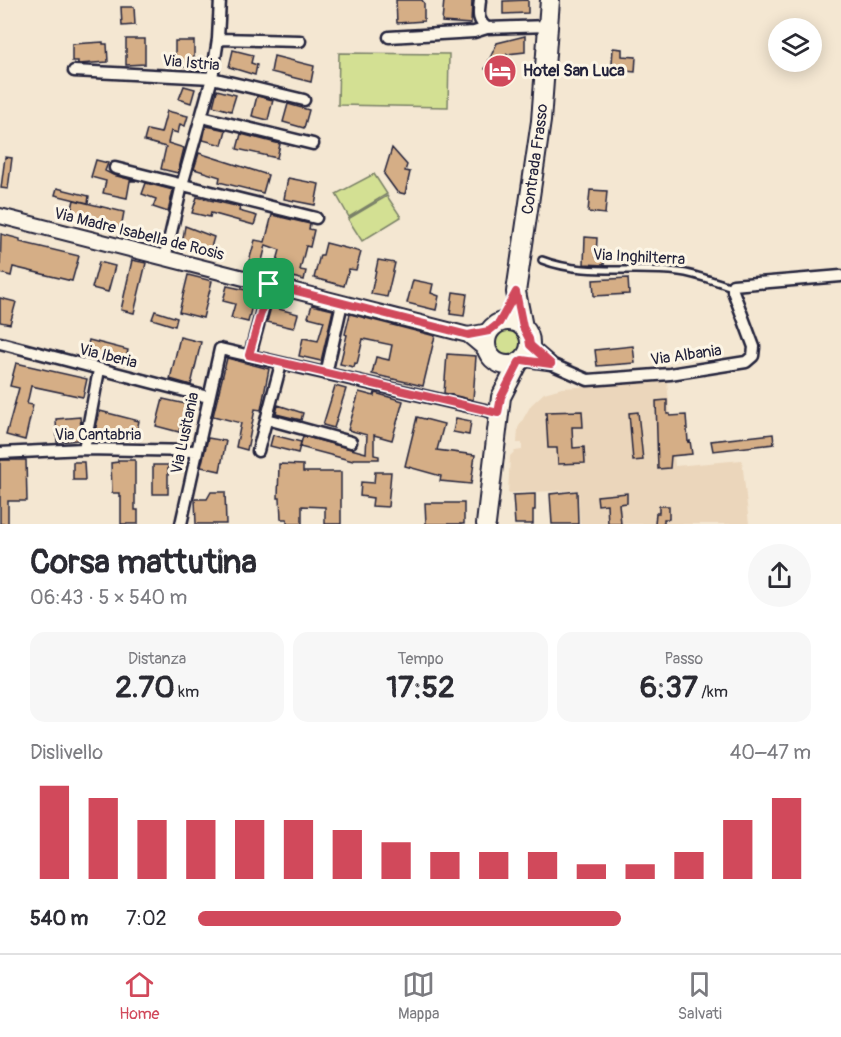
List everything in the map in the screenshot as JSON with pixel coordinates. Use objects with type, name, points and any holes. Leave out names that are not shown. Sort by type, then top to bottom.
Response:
[{"type":"main road","name":"Contrada Frasso","points":[[523,327],[516,292],[541,121],[550,0]]},
{"type":"main road","name":"Contrada Frasso","points":[[494,327],[516,292]]},
{"type":"main road","points":[[486,524],[499,405],[490,355],[485,343],[494,327],[511,322],[523,327],[529,339],[499,405]]},
{"type":"main road","points":[[490,355],[505,365],[523,356]]},
{"type":"street","points":[[165,258],[182,185],[212,78],[218,39],[220,0]]},
{"type":"street","points":[[480,0],[478,16],[487,28]]},
{"type":"street","points":[[389,37],[474,33],[487,28],[549,27]]},
{"type":"street","points":[[218,39],[300,41]]},
{"type":"street","name":"Via Istria","points":[[74,70],[212,78],[304,100]]},
{"type":"street","points":[[202,117],[313,144]]},
{"type":"street","points":[[115,168],[316,218]]},
{"type":"street","name":"Via Madre Isabella de Rosis","points":[[0,216],[468,335],[490,355]]},
{"type":"street","name":"Via Inghilterra","points":[[733,287],[735,284],[841,276]]},
{"type":"street","points":[[269,284],[249,355],[326,374],[499,405]]},
{"type":"street","name":"Via Albania","points":[[523,356],[594,380],[670,374],[746,362],[753,356],[754,347],[733,287]]},
{"type":"street","points":[[326,374],[342,303]]},
{"type":"street","name":"Via Madre Isabella de Rosis","points":[[468,335],[494,327]]},
{"type":"street","name":"Via Iberia","points":[[0,343],[208,397]]},
{"type":"street","name":"Via Lusitania","points":[[182,524],[196,451],[220,349],[249,355]]},
{"type":"street","name":"Via Albania","points":[[523,356],[551,364]]},
{"type":"street","points":[[258,451],[281,364]]},
{"type":"street","points":[[84,449],[99,370]]},
{"type":"street","points":[[267,419],[351,442]]},
{"type":"street","name":"Via Cantabria","points":[[0,453],[84,449],[196,451]]},
{"type":"lane","name":"Via Inghilterra","points":[[542,260],[560,267],[578,269],[680,272],[733,287]]},
{"type":"shaded area","points":[[667,381],[675,466],[742,460],[749,524],[580,524],[578,490],[508,493],[510,456],[515,451],[522,450],[522,443],[517,443],[518,428],[531,405],[544,393],[562,388]]},
{"type":"green space","points":[[339,53],[449,54],[448,107],[338,105]]},
{"type":"green space","points":[[374,174],[387,194],[349,217],[336,194]]},
{"type":"green space","points":[[387,196],[401,217],[362,241],[348,219]]},
{"type":"green space","points":[[508,328],[519,332],[523,343],[519,354],[508,358],[497,354],[493,343],[497,332]]},
{"type":"building","points":[[396,0],[422,0],[424,21],[397,23]]},
{"type":"building","points":[[444,0],[472,0],[471,24],[442,22]]},
{"type":"building","points":[[528,0],[528,13],[503,14],[503,1]]},
{"type":"building","points":[[121,7],[134,7],[135,25],[122,26]]},
{"type":"building","points":[[525,36],[525,52],[507,54],[497,75],[485,69],[497,43]]},
{"type":"building","points":[[126,39],[145,39],[145,64],[126,65]]},
{"type":"building","points":[[175,41],[194,41],[194,66],[175,66]]},
{"type":"building","points":[[103,42],[107,44],[108,62],[78,64],[78,61],[72,61],[72,44]]},
{"type":"building","points":[[613,48],[622,49],[622,56],[636,57],[635,72],[616,70],[617,64],[612,63]]},
{"type":"building","points":[[233,50],[253,55],[251,63],[257,65],[255,75],[229,67]]},
{"type":"building","points":[[274,56],[314,66],[311,82],[271,72]]},
{"type":"building","points":[[184,86],[195,89],[191,103],[179,99]]},
{"type":"building","points":[[217,90],[236,95],[231,111],[213,106]]},
{"type":"building","points":[[257,96],[273,100],[268,120],[252,116]]},
{"type":"building","points":[[288,104],[309,110],[304,128],[283,122]]},
{"type":"building","points":[[167,111],[188,116],[185,126],[180,124],[178,133],[171,131],[168,143],[184,148],[178,173],[161,169],[166,147],[144,141],[147,130],[161,133]]},
{"type":"building","points":[[206,126],[226,130],[222,145],[203,140]]},
{"type":"building","points":[[241,134],[280,144],[277,158],[237,149]]},
{"type":"building","points":[[392,148],[407,165],[405,171],[410,172],[405,194],[397,192],[384,174]]},
{"type":"building","points":[[199,153],[268,175],[263,193],[219,182],[220,177],[194,169]]},
{"type":"building","points":[[5,157],[12,158],[8,189],[1,188]]},
{"type":"building","points":[[96,160],[108,163],[105,171],[136,181],[130,181],[127,198],[103,193],[106,181],[91,177]]},
{"type":"building","points":[[288,178],[319,184],[315,205],[284,199]]},
{"type":"building","points":[[146,183],[173,190],[168,212],[153,207],[156,199],[142,194]]},
{"type":"building","points":[[57,188],[89,196],[88,203],[55,195]]},
{"type":"building","points":[[590,190],[607,191],[605,214],[588,212]]},
{"type":"building","points":[[197,197],[240,207],[239,211],[257,216],[254,225],[211,213],[210,217],[192,213]]},
{"type":"building","points":[[74,200],[124,212],[121,228],[114,226],[113,229],[70,217]]},
{"type":"building","points":[[272,215],[310,224],[309,229],[314,230],[310,247],[306,246],[300,270],[306,271],[304,280],[274,272],[280,250],[266,245],[261,265],[249,261],[255,240],[265,242]]},
{"type":"building","points":[[185,226],[214,237],[210,251],[190,244],[190,246],[182,245]]},
{"type":"building","points":[[1,234],[20,239],[20,242],[79,256],[72,281],[13,267],[11,276],[0,273]]},
{"type":"building","points":[[585,237],[597,238],[596,257],[604,258],[604,265],[584,264]]},
{"type":"building","points":[[326,243],[361,252],[356,270],[349,269],[344,286],[314,278]]},
{"type":"building","points":[[132,260],[146,263],[134,313],[121,310]]},
{"type":"building","points":[[378,260],[395,263],[387,297],[371,294]]},
{"type":"building","points":[[99,262],[115,266],[108,292],[92,288]]},
{"type":"building","points":[[188,275],[212,281],[203,318],[179,312]]},
{"type":"building","points":[[628,278],[629,294],[594,296],[593,280]]},
{"type":"building","points":[[413,280],[433,284],[431,293],[439,296],[436,310],[407,303]]},
{"type":"building","points":[[227,286],[246,290],[253,301],[248,322],[231,318],[235,304],[223,301]]},
{"type":"building","points":[[453,292],[467,294],[464,316],[450,314]]},
{"type":"building","points":[[0,298],[16,302],[10,324],[0,322]]},
{"type":"building","points":[[312,305],[333,310],[321,361],[299,356],[303,338],[318,341],[324,321],[308,317]]},
{"type":"building","points":[[271,307],[298,314],[294,328],[267,322]]},
{"type":"building","points":[[155,311],[177,318],[175,326],[152,319]]},
{"type":"building","points":[[350,314],[435,336],[423,386],[372,374],[376,357],[389,360],[392,345],[363,339],[357,364],[355,363],[354,367],[340,364]]},
{"type":"building","points":[[180,337],[201,342],[191,385],[170,379]]},
{"type":"building","points":[[89,340],[128,350],[125,364],[85,355]]},
{"type":"building","points":[[633,346],[635,363],[597,366],[595,350]]},
{"type":"building","points":[[447,354],[476,356],[473,400],[444,393]]},
{"type":"building","points":[[227,358],[269,369],[261,410],[255,409],[247,450],[236,447],[241,423],[213,416]]},
{"type":"building","points":[[16,363],[87,379],[83,397],[31,386],[27,404],[33,405],[25,440],[6,435],[19,388],[10,386]]},
{"type":"building","points":[[335,386],[346,389],[334,428],[323,425]]},
{"type":"building","points":[[359,392],[374,396],[375,393],[403,401],[392,440],[374,435],[374,455],[379,456],[379,459],[353,459],[353,461],[300,447],[303,436],[366,453],[367,435],[348,430]]},
{"type":"building","points":[[163,399],[186,404],[179,432],[156,426]]},
{"type":"building","points":[[667,400],[667,414],[670,416],[686,415],[688,442],[690,441],[692,454],[671,456],[670,468],[658,469],[656,401]]},
{"type":"building","points":[[278,405],[303,413],[301,420],[276,414]]},
{"type":"building","points":[[100,411],[139,421],[135,439],[116,434],[115,436],[109,434],[108,438],[94,435]]},
{"type":"building","points":[[582,411],[583,427],[572,427],[573,448],[584,447],[585,463],[558,464],[557,448],[548,448],[546,412]]},
{"type":"building","points":[[638,412],[643,460],[633,461],[629,413]]},
{"type":"building","points":[[80,417],[81,427],[78,440],[57,442],[56,419]]},
{"type":"building","points":[[417,417],[444,424],[437,450],[475,455],[471,484],[440,481],[441,476],[405,466]]},
{"type":"building","points":[[456,418],[471,421],[469,435],[453,432]]},
{"type":"building","points":[[773,434],[774,444],[713,451],[711,441]]},
{"type":"building","points":[[273,435],[301,442],[298,453],[270,446]]},
{"type":"building","points":[[208,438],[226,441],[220,471],[201,467]]},
{"type":"building","points":[[0,460],[26,460],[27,501],[8,501],[8,524],[0,524]]},
{"type":"building","points":[[118,460],[135,460],[135,510],[138,510],[138,524],[121,524],[121,496],[119,493],[112,493],[111,463],[118,462]]},
{"type":"building","points":[[73,462],[84,462],[85,480],[73,480]]},
{"type":"building","points":[[279,464],[303,465],[303,472],[341,472],[341,524],[325,524],[325,507],[302,506],[302,524],[287,524],[287,519],[281,519],[280,498],[278,498]]},
{"type":"building","points":[[153,465],[168,465],[168,494],[153,494]]},
{"type":"building","points":[[375,472],[391,472],[388,507],[372,506],[373,498],[360,496],[361,482],[374,483]]},
{"type":"building","points":[[577,491],[578,524],[552,524],[550,494]]},
{"type":"building","points":[[211,492],[225,492],[226,524],[196,524],[195,499],[207,499]]},
{"type":"building","points":[[627,493],[627,503],[619,504],[621,524],[608,524],[607,504],[598,505],[597,496]]},
{"type":"building","points":[[535,494],[533,524],[515,524],[513,495]]},
{"type":"building","points":[[425,503],[464,503],[464,524],[426,524]]},
{"type":"building","points":[[659,506],[669,506],[669,519],[664,519],[664,524],[655,524]]},
{"type":"place","name":"Hotel San Luca","points":[[500,71]]},
{"type":"route","points":[[269,284],[468,335],[489,331],[499,323],[516,292],[523,327],[527,332],[530,345],[551,364],[522,360],[519,362],[501,397],[498,413],[249,355],[269,284]]}]
